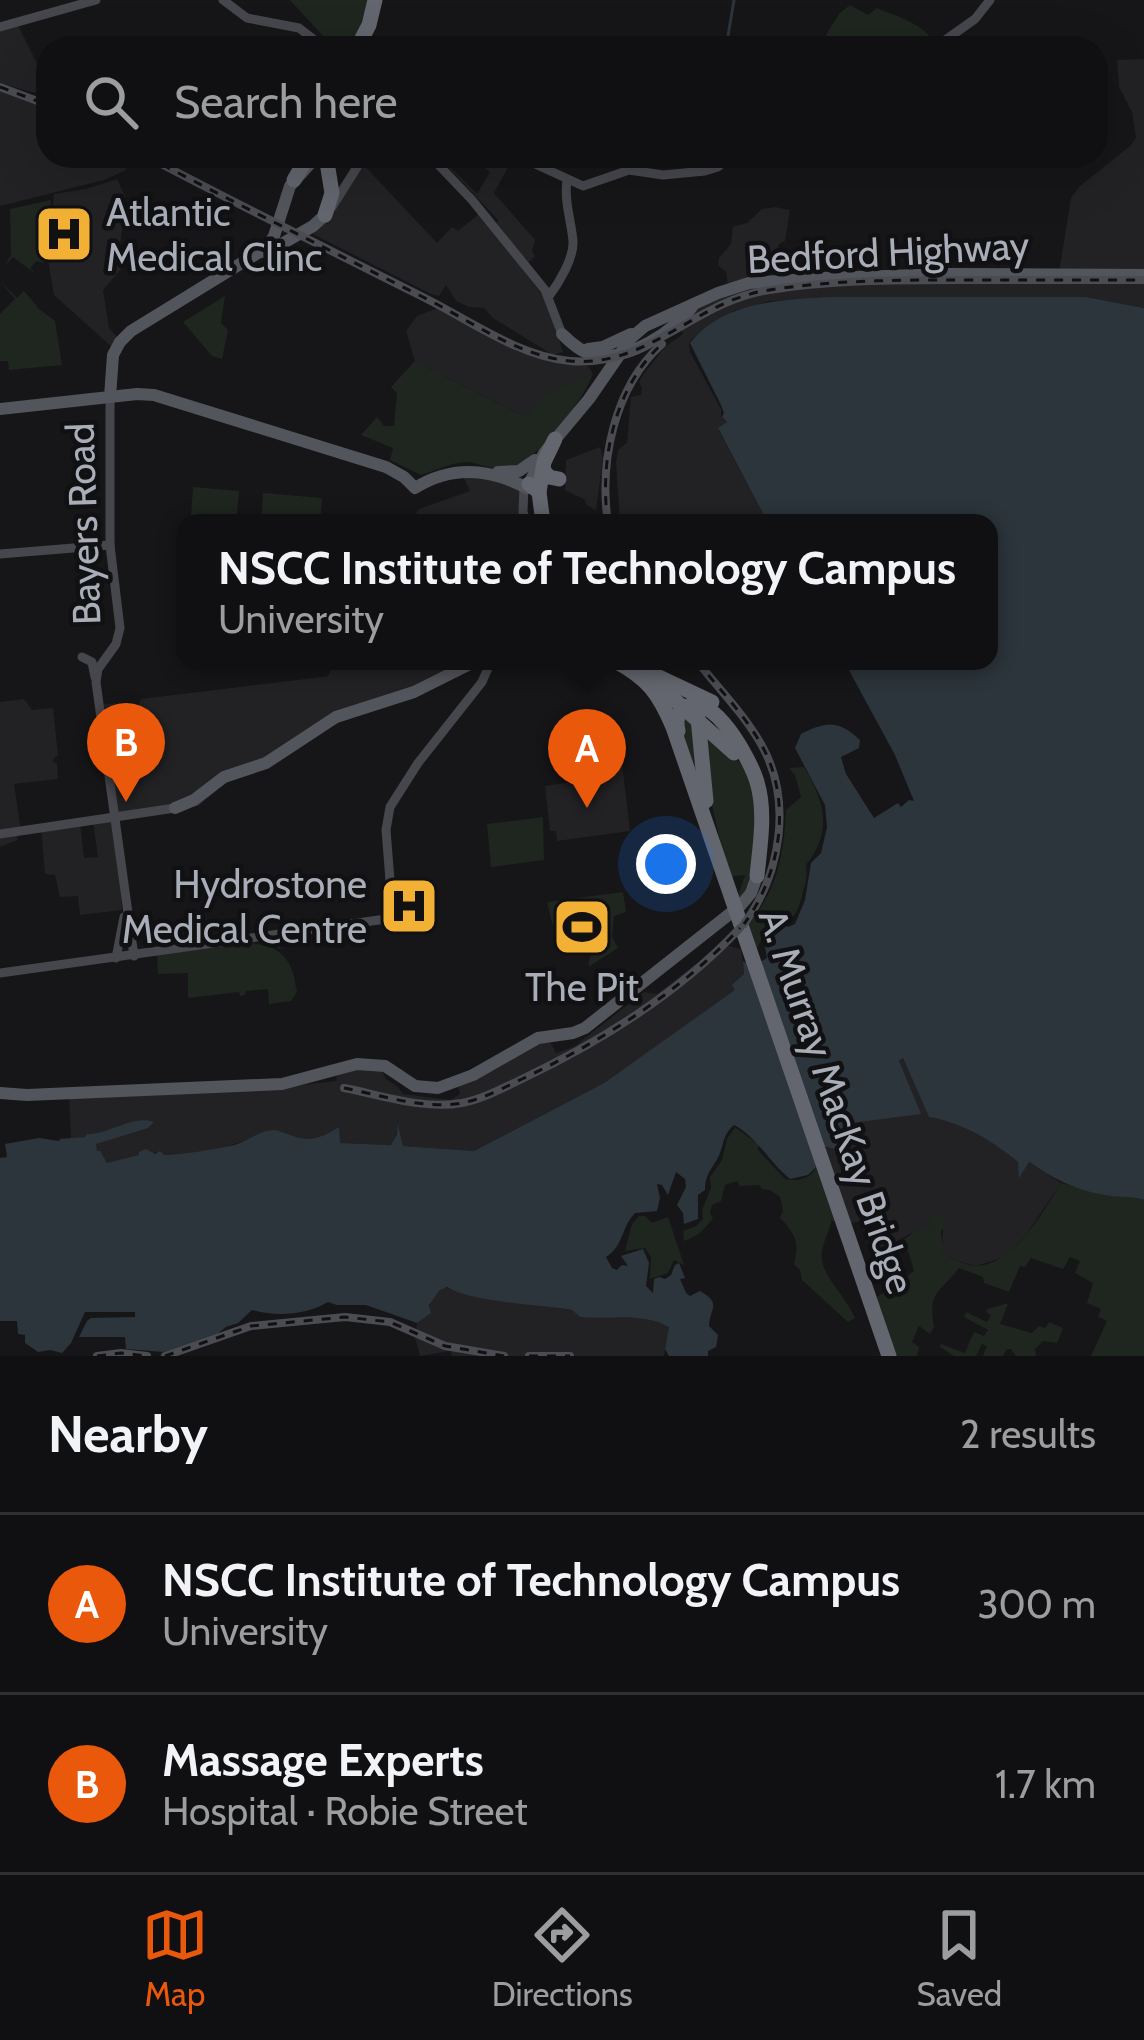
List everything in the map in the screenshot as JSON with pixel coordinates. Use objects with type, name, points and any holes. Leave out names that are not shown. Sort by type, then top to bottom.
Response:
[{"type":"highway","points":[[367,36],[376,0]]},
{"type":"highway","points":[[294,180],[308,168]]},
{"type":"highway","points":[[311,224],[331,187],[324,168]]},
{"type":"highway","points":[[540,514],[534,481],[555,439]]},
{"type":"highway","points":[[631,670],[695,712],[708,816]]},
{"type":"highway","points":[[644,670],[710,701],[724,719]]},
{"type":"highway","points":[[640,675],[662,700],[722,867]]},
{"type":"highway","points":[[658,677],[745,768],[757,795],[761,821]]},
{"type":"highway","points":[[673,727],[678,710],[693,701],[710,705],[750,758],[763,794],[766,829],[757,876]]},
{"type":"highway","points":[[722,867],[676,724],[682,710],[696,704],[717,714],[750,764],[759,790],[761,821],[757,876]]},
{"type":"highway","name":"A. Murray MacKay Bridge","points":[[722,867],[890,1356]]},
{"type":"main road","points":[[0,27],[96,0]]},
{"type":"main road","points":[[223,0],[246,20],[299,28],[310,36]]},
{"type":"main road","points":[[951,36],[975,19],[990,0]]},
{"type":"main road","points":[[121,347],[137,326],[311,224],[335,203],[354,168]]},
{"type":"main road","points":[[441,168],[541,285],[554,289]]},
{"type":"main road","points":[[546,168],[577,185],[629,170],[663,176],[715,168]]},
{"type":"main road","points":[[564,176],[574,245],[554,289],[562,334],[592,364],[599,381]]},
{"type":"main road","points":[[239,267],[266,248],[294,180]]},
{"type":"main road","name":"Bedford Highway","points":[[668,323],[686,316],[694,303],[749,283],[849,277],[862,264],[872,276],[1144,274]]},
{"type":"main road","points":[[580,352],[622,353],[668,323]]},
{"type":"main road","points":[[555,439],[618,349],[636,332],[668,323]]},
{"type":"main road","name":"Bayers Road","points":[[97,682],[98,670],[116,644],[120,628],[110,545],[104,388],[121,347]]},
{"type":"main road","name":"Bayers Road","points":[[105,394],[121,347]]},
{"type":"main road","points":[[580,352],[618,349]]},
{"type":"main road","points":[[0,406],[105,394],[154,395],[386,467],[416,483],[464,470],[534,481]]},
{"type":"main road","points":[[416,483],[461,466],[534,481]]},
{"type":"main road","points":[[489,471],[519,471],[534,481]]},
{"type":"main road","points":[[526,514],[534,481]]},
{"type":"main road","points":[[0,554],[110,545]]},
{"type":"main road","points":[[82,656],[92,662],[97,682],[134,956]]},
{"type":"main road","points":[[0,834],[176,808],[224,777],[266,763],[336,717],[415,692],[457,670]]},
{"type":"main road","points":[[0,973],[394,918],[386,822],[397,785],[408,778],[487,670]]},
{"type":"main road","points":[[100,819],[110,812],[112,803]]},
{"type":"main road","points":[[0,1093],[282,1084],[357,1064],[386,1066],[421,1088],[446,1087],[538,1038],[583,1030],[748,897],[757,876]]},
{"type":"main road","points":[[116,958],[124,906]]},
{"type":"shaded area","points":[[290,0],[368,0],[358,36],[323,36]]},
{"type":"shaded area","points":[[850,5],[868,15],[877,8],[928,36],[825,36]]},
{"type":"shaded area","points":[[16,21],[36,62],[36,92],[0,83],[0,27]]},
{"type":"shaded area","points":[[1144,59],[1144,273],[1059,273],[1071,198],[1136,138],[1132,112],[1119,87],[1117,60]]},
{"type":"shaded area","points":[[0,89],[36,102],[36,168],[126,168],[104,180],[0,206]]},
{"type":"shaded area","points":[[360,168],[367,168],[437,243],[452,227],[458,231],[480,213],[547,301],[563,352],[553,355],[484,308],[456,301],[446,285],[439,296],[431,294],[311,233]]},
{"type":"shaded area","points":[[449,168],[477,194],[490,172],[485,168],[508,168],[494,193],[535,240],[535,256],[527,264],[498,220]]},
{"type":"shaded area","points":[[117,179],[125,196],[120,248],[133,255],[103,290],[109,328],[119,339],[113,348],[54,295],[47,254],[54,194]]},
{"type":"shaded area","points":[[51,200],[44,263],[37,261],[30,268],[37,275],[13,257],[5,265],[11,255],[10,209]]},
{"type":"shaded area","points":[[762,209],[790,210],[785,241],[779,244],[774,262],[776,270],[728,285],[726,272],[718,265],[731,244],[733,227],[747,223]]},
{"type":"shaded area","points":[[815,276],[1144,278],[1144,308],[1086,297],[827,297],[770,301],[734,311],[692,339],[690,352],[727,423],[718,429],[763,514],[619,514],[616,462],[618,450],[627,443],[631,397],[641,395],[643,375],[665,347],[683,334],[679,326],[686,310],[736,287]]},
{"type":"shaded area","points":[[0,281],[17,298],[24,291],[55,321],[62,365],[9,370],[8,361],[0,361],[0,314],[15,299]]},
{"type":"shaded area","points":[[225,296],[221,323],[228,330],[222,359],[212,356],[183,322]]},
{"type":"shaded area","points":[[827,297],[1086,297],[1144,308],[1144,1200],[1083,1190],[1029,1162],[1019,1178],[1018,1162],[998,1147],[965,1128],[929,1117],[903,1058],[899,1061],[921,1114],[843,1124],[843,1134],[845,1126],[863,1125],[864,1133],[842,1151],[815,1148],[816,1167],[808,1175],[790,1179],[734,1125],[708,1174],[705,1190],[698,1195],[698,1219],[684,1224],[677,1205],[685,1179],[676,1172],[668,1195],[657,1184],[657,1211],[630,1218],[606,1257],[612,1268],[628,1266],[621,1256],[643,1249],[649,1263],[646,1286],[653,1293],[654,1279],[665,1279],[679,1263],[686,1293],[700,1291],[713,1303],[709,1326],[718,1335],[708,1356],[669,1356],[665,1349],[669,1327],[659,1322],[580,1317],[572,1310],[489,1300],[447,1287],[429,1305],[431,1313],[417,1323],[366,1305],[328,1302],[291,1314],[252,1310],[217,1334],[164,1352],[126,1349],[125,1337],[79,1337],[91,1318],[135,1317],[135,1312],[85,1312],[62,1353],[38,1352],[25,1343],[17,1321],[0,1321],[0,1158],[7,1157],[5,1144],[85,1137],[146,1120],[154,1122],[96,1144],[107,1163],[146,1149],[164,1155],[230,1146],[275,1130],[312,1138],[339,1127],[340,1143],[391,1145],[398,1124],[403,1146],[474,1151],[604,1083],[735,990],[732,985],[744,974],[743,961],[752,967],[767,958],[763,936],[769,929],[782,922],[788,927],[795,924],[811,863],[821,853],[827,827],[825,805],[795,748],[801,734],[832,725],[860,740],[859,748],[841,757],[846,774],[874,818],[898,803],[901,807],[914,801],[849,670],[998,670],[998,514],[763,514],[718,428],[727,422],[690,343],[718,319],[771,302]]},
{"type":"shaded area","points":[[438,308],[517,351],[588,366],[593,374],[544,395],[524,416],[415,361],[406,331],[417,316]]},
{"type":"shaded area","points":[[415,361],[524,416],[543,395],[593,374],[556,431],[517,465],[499,469],[461,462],[421,475],[390,460],[393,448],[361,435],[377,417],[384,426],[394,426],[397,393],[391,387]]},
{"type":"shaded area","points":[[600,447],[603,458],[596,511],[565,490],[566,460]]},
{"type":"shaded area","points":[[459,467],[525,478],[521,514],[416,514],[419,509],[470,491]]},
{"type":"shaded area","points":[[193,487],[239,491],[237,514],[191,514]]},
{"type":"shaded area","points":[[263,493],[322,498],[321,514],[262,514]]},
{"type":"shaded area","points":[[331,670],[472,670],[421,695],[335,724],[229,779],[199,806],[115,818],[122,910],[80,915],[78,896],[60,897],[55,875],[45,874],[41,828],[80,823],[84,858],[98,857],[93,821],[113,818],[104,704],[138,706],[141,699],[328,676]]},
{"type":"shaded area","points":[[24,699],[32,710],[53,708],[58,756],[52,762],[57,763],[58,779],[14,784],[21,831],[16,832],[18,840],[0,847],[0,702]]},
{"type":"shaded area","points":[[679,714],[716,737],[742,765],[756,796],[755,881],[741,904],[737,898],[745,875],[728,877],[708,787],[702,786],[676,721]]},
{"type":"shaded area","points":[[621,755],[630,831],[557,841],[556,831],[550,831],[545,786],[580,781],[577,760]]},
{"type":"shaded area","points":[[804,767],[821,804],[820,840],[806,865],[796,911],[765,930],[757,949],[744,928],[771,888],[781,858],[786,810],[801,797],[789,768]]},
{"type":"shaded area","points":[[543,817],[544,860],[491,867],[487,824]]},
{"type":"shaded area","points":[[623,892],[626,912],[614,916],[612,937],[618,948],[590,966],[591,954],[552,923],[547,902]]},
{"type":"shaded area","points":[[267,941],[284,949],[271,947],[292,971],[297,992],[291,1001],[269,1004],[268,989],[240,996],[239,992],[188,998],[188,973],[158,974],[157,955],[252,943],[267,946]]},
{"type":"shaded area","points":[[722,944],[741,949],[744,974],[733,985],[736,990],[604,1083],[474,1151],[403,1146],[399,1127],[392,1145],[339,1143],[339,1129],[325,1137],[300,1139],[276,1130],[208,1153],[159,1152],[107,1164],[86,1137],[71,1139],[69,1096],[293,1086],[336,1081],[338,1070],[380,1067],[403,1094],[450,1100],[460,1094],[458,1086],[547,1036],[556,1053],[575,1046],[644,992],[657,994]]},
{"type":"shaded area","points":[[903,1058],[929,1116],[956,1122],[999,1146],[1018,1162],[1021,1176],[1028,1162],[1061,1183],[1005,1257],[976,1266],[957,1261],[942,1253],[943,1225],[915,1231],[880,1251],[866,1221],[832,1221],[815,1148],[849,1147],[842,1124]]},
{"type":"shaded area","points":[[735,1127],[758,1144],[758,1150],[785,1179],[803,1179],[816,1167],[832,1209],[822,1260],[855,1318],[848,1322],[802,1280],[794,1264],[795,1239],[780,1218],[780,1197],[759,1185],[740,1186],[737,1181],[725,1185],[721,1201],[712,1205],[713,1218],[684,1241],[683,1231],[703,1219],[710,1177]]},
{"type":"shaded area","points":[[1061,1183],[1144,1200],[1144,1356],[1091,1356],[1107,1321],[1098,1317],[1101,1309],[1087,1303],[1093,1283],[1075,1273],[1080,1261],[1070,1257],[1063,1269],[1031,1258],[1025,1267],[1020,1266],[1009,1292],[959,1268],[934,1300],[930,1334],[919,1326],[912,1342],[919,1347],[917,1356],[896,1356],[877,1297],[914,1271],[908,1251],[875,1258],[861,1223],[864,1221],[880,1251],[917,1227],[929,1230],[933,1211],[948,1218],[941,1232],[943,1253],[966,1264],[985,1265],[1024,1238]]},
{"type":"shaded area","points":[[639,1216],[652,1223],[668,1217],[684,1265],[674,1260],[668,1273],[650,1279],[651,1257],[645,1248],[625,1251]]},
{"type":"shaded area","points":[[443,1287],[478,1297],[572,1310],[581,1317],[642,1318],[666,1324],[664,1356],[452,1356],[450,1351],[420,1356],[417,1323],[430,1313],[430,1302]]},
{"type":"shaded area","points":[[1008,1304],[1000,1324],[1032,1333],[1049,1322],[1063,1328],[1057,1343],[1043,1341],[1035,1349],[1036,1356],[1016,1356],[1007,1349],[1003,1356],[983,1356],[987,1346],[982,1344],[976,1356],[954,1356],[940,1347],[965,1353],[974,1332],[984,1336],[988,1330],[964,1317],[966,1312],[987,1322],[991,1315],[987,1309]]},
{"type":"waterway","points":[[728,36],[734,0]]},
{"type":"railway","points":[[0,87],[36,100]]},
{"type":"railway","points":[[170,168],[512,344],[570,361],[622,355],[738,298],[788,287],[887,281],[1144,280]]},
{"type":"railway","points":[[607,514],[608,451],[621,403],[662,344]]},
{"type":"railway","points":[[704,670],[761,744],[777,789],[774,860],[744,924]]},
{"type":"railway","points":[[344,1088],[433,1105],[485,1096],[581,1049],[638,1014],[740,928]]},
{"type":"railway","points":[[165,1356],[251,1326],[345,1317],[390,1322],[445,1346],[504,1356]]},
{"type":"railway","points":[[97,1356],[147,1356]]},
{"type":"railway","points":[[529,1356],[570,1356]]},
{"type":"place","name":"Atlantic Medical Clinc","points":[[64,234]]},
{"type":"place","name":"Massage Experts","points":[[126,802]]},
{"type":"place","name":"NSCC Institute of Technology Campus","points":[[587,808]]},
{"type":"place","name":"Hydrostone Medical Centre","points":[[409,906]]},
{"type":"place","name":"The Pit","points":[[582,927]]}]
